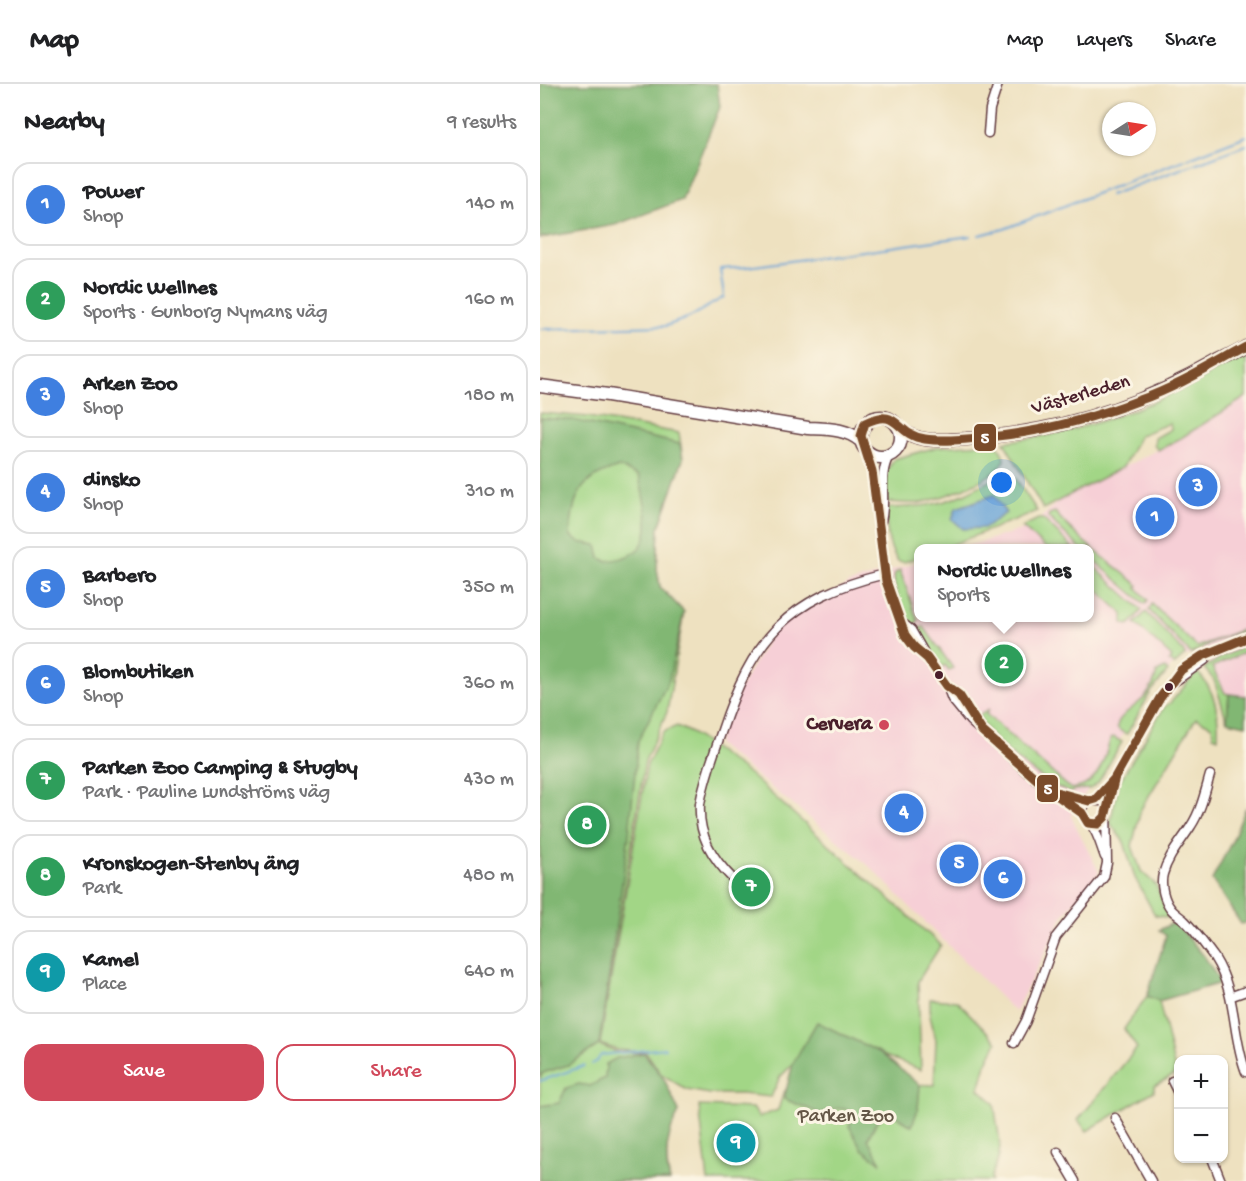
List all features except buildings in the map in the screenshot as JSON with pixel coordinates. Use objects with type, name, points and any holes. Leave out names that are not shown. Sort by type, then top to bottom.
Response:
[{"type":"main road","name":"Västerleden","points":[[1226,357],[1246,340]]},
{"type":"main road","name":"Västerleden","points":[[892,453],[938,441],[1026,432],[1104,413],[1141,400],[1193,376],[1246,347]]},
{"type":"main road","points":[[540,386],[808,428],[832,429],[849,433],[876,456],[892,453],[902,439],[900,428],[894,421],[885,417],[876,417],[867,422],[832,429]]},
{"type":"main road","points":[[863,445],[862,430],[867,422]]},
{"type":"main road","name":"Västerleden","points":[[900,428],[912,437],[938,441]]},
{"type":"street","points":[[988,133],[990,109],[998,84]]},
{"type":"street","points":[[863,445],[871,465],[885,574],[892,602],[905,635],[927,658],[947,686],[959,695],[976,718],[982,732],[1048,790],[1082,813]]},
{"type":"street","points":[[880,525],[883,517],[882,474],[892,453]]},
{"type":"street","points":[[734,880],[721,866],[705,842],[699,816],[700,804],[724,724],[745,671],[768,636],[801,608],[829,593],[885,574]]},
{"type":"street","points":[[1014,1043],[1026,1021],[1056,937],[1104,877],[1107,863],[1106,806],[1114,779],[1160,698],[1181,670],[1192,662],[1246,638]]},
{"type":"street","points":[[1173,683],[1205,660],[1246,643]]},
{"type":"street","points":[[1210,775],[1201,806],[1162,874],[1162,885],[1171,909],[1184,920],[1216,961],[1225,977],[1232,996],[1240,1056],[1246,1072]]},
{"type":"street","points":[[1107,863],[1091,824],[1084,819],[1082,813],[1084,806],[1114,779]]},
{"type":"street","points":[[1048,790],[1093,800],[1106,806]]},
{"type":"street","points":[[1091,824],[1101,823],[1106,817]]},
{"type":"street","points":[[1232,996],[1246,991]]},
{"type":"street","points":[[1115,1118],[1151,1181]]},
{"type":"street","points":[[1058,1152],[1075,1181]]},
{"type":"street","points":[[1214,1163],[1221,1181]]},
{"type":"shaded area","points":[[1246,397],[1246,696],[1225,693],[1203,648],[1193,655],[1182,656],[1155,684],[1071,816],[1099,872],[1065,913],[1015,1012],[868,865],[717,744],[729,707],[775,627],[850,583],[914,563],[914,622],[1094,622],[1094,544],[974,544],[1031,527],[1062,498],[1181,438]]},
{"type":"green space","points":[[540,84],[717,84],[720,107],[682,200],[615,225],[540,238]]},
{"type":"green space","points":[[1246,353],[1246,397],[1158,450],[1154,445],[1155,438],[1171,429],[1170,423],[1140,435],[1123,467],[1043,509],[1004,442],[1059,433],[1108,419],[1179,390]]},
{"type":"green space","points":[[540,413],[588,417],[679,433],[683,459],[659,527],[657,569],[660,587],[684,612],[667,712],[645,761],[599,1045],[617,1052],[644,1053],[660,1072],[646,1052],[618,1050],[600,1044],[647,765],[663,732],[677,726],[693,734],[749,774],[941,945],[918,981],[921,1070],[860,1046],[798,1059],[780,1077],[771,1097],[710,1094],[687,1090],[660,1073],[679,1112],[671,1129],[667,1146],[670,1181],[540,1181]]},
{"type":"green space","points":[[540,418],[573,420],[680,444],[683,459],[659,527],[657,569],[660,587],[684,612],[669,680],[638,741],[629,835],[599,1045],[568,1065],[543,1073],[540,1077]],"holes":[[[619,467],[639,476],[647,519],[643,542],[636,551],[624,558],[606,561],[600,558],[597,545],[578,542],[570,535],[577,498],[581,490],[595,477]]]},
{"type":"green space","points":[[996,443],[1004,459],[1001,466],[981,480],[953,493],[927,501],[886,502],[886,472],[894,459],[937,447]]},
{"type":"green space","points":[[1009,474],[1016,479],[1037,511],[954,544],[914,544],[914,558],[904,562],[898,561],[891,549],[888,536],[887,508],[946,501]]},
{"type":"green space","points":[[1055,512],[1087,544],[1076,544],[1048,517],[1049,514]]},
{"type":"green space","points":[[1043,519],[1069,544],[1041,544],[1022,527]]},
{"type":"green space","points":[[1094,550],[1138,585],[1137,588],[1148,600],[1145,604],[1094,560]]},
{"type":"green space","points":[[1094,567],[1142,610],[1127,625],[1123,623],[1123,614],[1094,587]]},
{"type":"green space","points":[[900,570],[914,610],[914,622],[917,622],[913,626],[896,593],[895,573]]},
{"type":"green space","points":[[1152,604],[1197,647],[1246,628],[1246,631],[1219,639],[1191,654],[1149,610]]},
{"type":"green space","points":[[1146,612],[1183,651],[1185,655],[1174,665],[1169,661],[1172,657],[1135,623]]},
{"type":"green space","points":[[924,627],[953,668],[949,670],[945,665],[942,667],[929,652],[915,632]]},
{"type":"green space","points":[[1246,646],[1246,652],[1212,667],[1225,693],[1229,694],[1227,721],[1214,680],[1204,668]]},
{"type":"green space","points":[[1165,668],[1168,671],[1151,692],[1127,734],[1120,730],[1117,726],[1119,721],[1144,698],[1157,672]]},
{"type":"green space","points":[[1197,672],[1208,687],[1215,703],[1218,738],[1213,736],[1212,726],[1196,718],[1141,809],[1132,846],[1141,871],[1156,885],[1169,918],[1155,915],[1135,878],[1124,842],[1110,823],[1119,782],[1164,707]]},
{"type":"green space","points":[[1229,694],[1246,696],[1246,725],[1227,721]]},
{"type":"green space","points":[[989,709],[986,714],[1071,789],[1085,785],[1095,776],[1111,738],[1114,737],[1122,742],[1098,783],[1090,789],[1074,790],[1071,793],[1046,780],[1019,761],[994,738],[978,716]]},
{"type":"green space","points":[[1246,807],[1246,923],[1241,924],[1212,880]]},
{"type":"green space","points":[[1175,922],[1204,956],[1221,983],[1159,1001],[1147,996],[1166,936],[1159,930]]},
{"type":"green space","points":[[1147,996],[1159,1001],[1174,1065],[1174,1075],[1154,1086],[1154,1091],[1087,1131],[1078,1120],[1137,1048],[1124,1029]]},
{"type":"green space","name":"Parken Zoo","points":[[930,999],[957,1001],[997,1042],[986,1064],[979,1089],[994,1103],[1000,1143],[992,1181],[708,1181],[699,1106],[753,1108],[759,1117],[778,1110],[783,1094],[792,1080],[934,1085],[936,1040],[930,1016]]},
{"type":"green space","points":[[817,1022],[879,1052],[920,1085],[918,1109],[912,1126],[891,1113],[879,1120],[872,1130],[868,1139],[881,1163],[862,1149],[849,1126],[852,1119],[851,1111],[836,1109],[821,1114],[784,1099],[793,1063]]},
{"type":"green space","points":[[644,1053],[664,1079],[679,1112],[667,1146],[670,1181],[540,1181],[540,1106],[559,1103],[566,1088],[579,1084],[590,1086],[605,1078],[606,1064],[617,1058]]},
{"type":"water","points":[[994,495],[1006,513],[984,528],[963,529],[952,519],[956,508]]},
{"type":"waterway","points":[[979,235],[1004,229],[1246,136]]},
{"type":"waterway","points":[[1110,195],[1246,145]]},
{"type":"waterway","points":[[540,329],[666,326],[690,317],[724,297],[720,269],[970,236]]},
{"type":"waterway","points":[[592,1064],[601,1055],[665,1048]]},
{"type":"waterway","points":[[540,1081],[584,1066]]},
{"type":"transit line","name":"5","points":[[1246,347],[1154,395],[1066,424],[1008,435],[940,440],[915,436],[885,418],[865,423],[861,436],[872,471],[886,581],[905,635],[927,658],[947,686],[959,695],[982,731],[1049,790],[1089,801],[1096,799],[1114,779],[1160,698],[1181,670],[1202,656],[1246,638]]},
{"type":"transit line","name":"5","points":[[1058,796],[1082,813],[1088,823],[1098,824],[1105,817],[1114,781]]},
{"type":"place","name":"Arken Zoo","points":[[1198,487]]},
{"type":"place","name":"Power","points":[[1155,517]]},
{"type":"place","name":"Nordic Wellnes","points":[[1004,664]]},
{"type":"place","name":"Cervera","points":[[884,725]]},
{"type":"place","name":"dinsko","points":[[904,813]]},
{"type":"place","name":"Kronskogen-Stenby äng","points":[[587,825]]},
{"type":"place","name":"Barbero","points":[[959,864]]},
{"type":"place","name":"Blombutiken","points":[[1003,879]]},
{"type":"place","name":"Parken Zoo Camping & Stugby","points":[[751,887]]},
{"type":"place","name":"Kamel","points":[[736,1143]]}]
